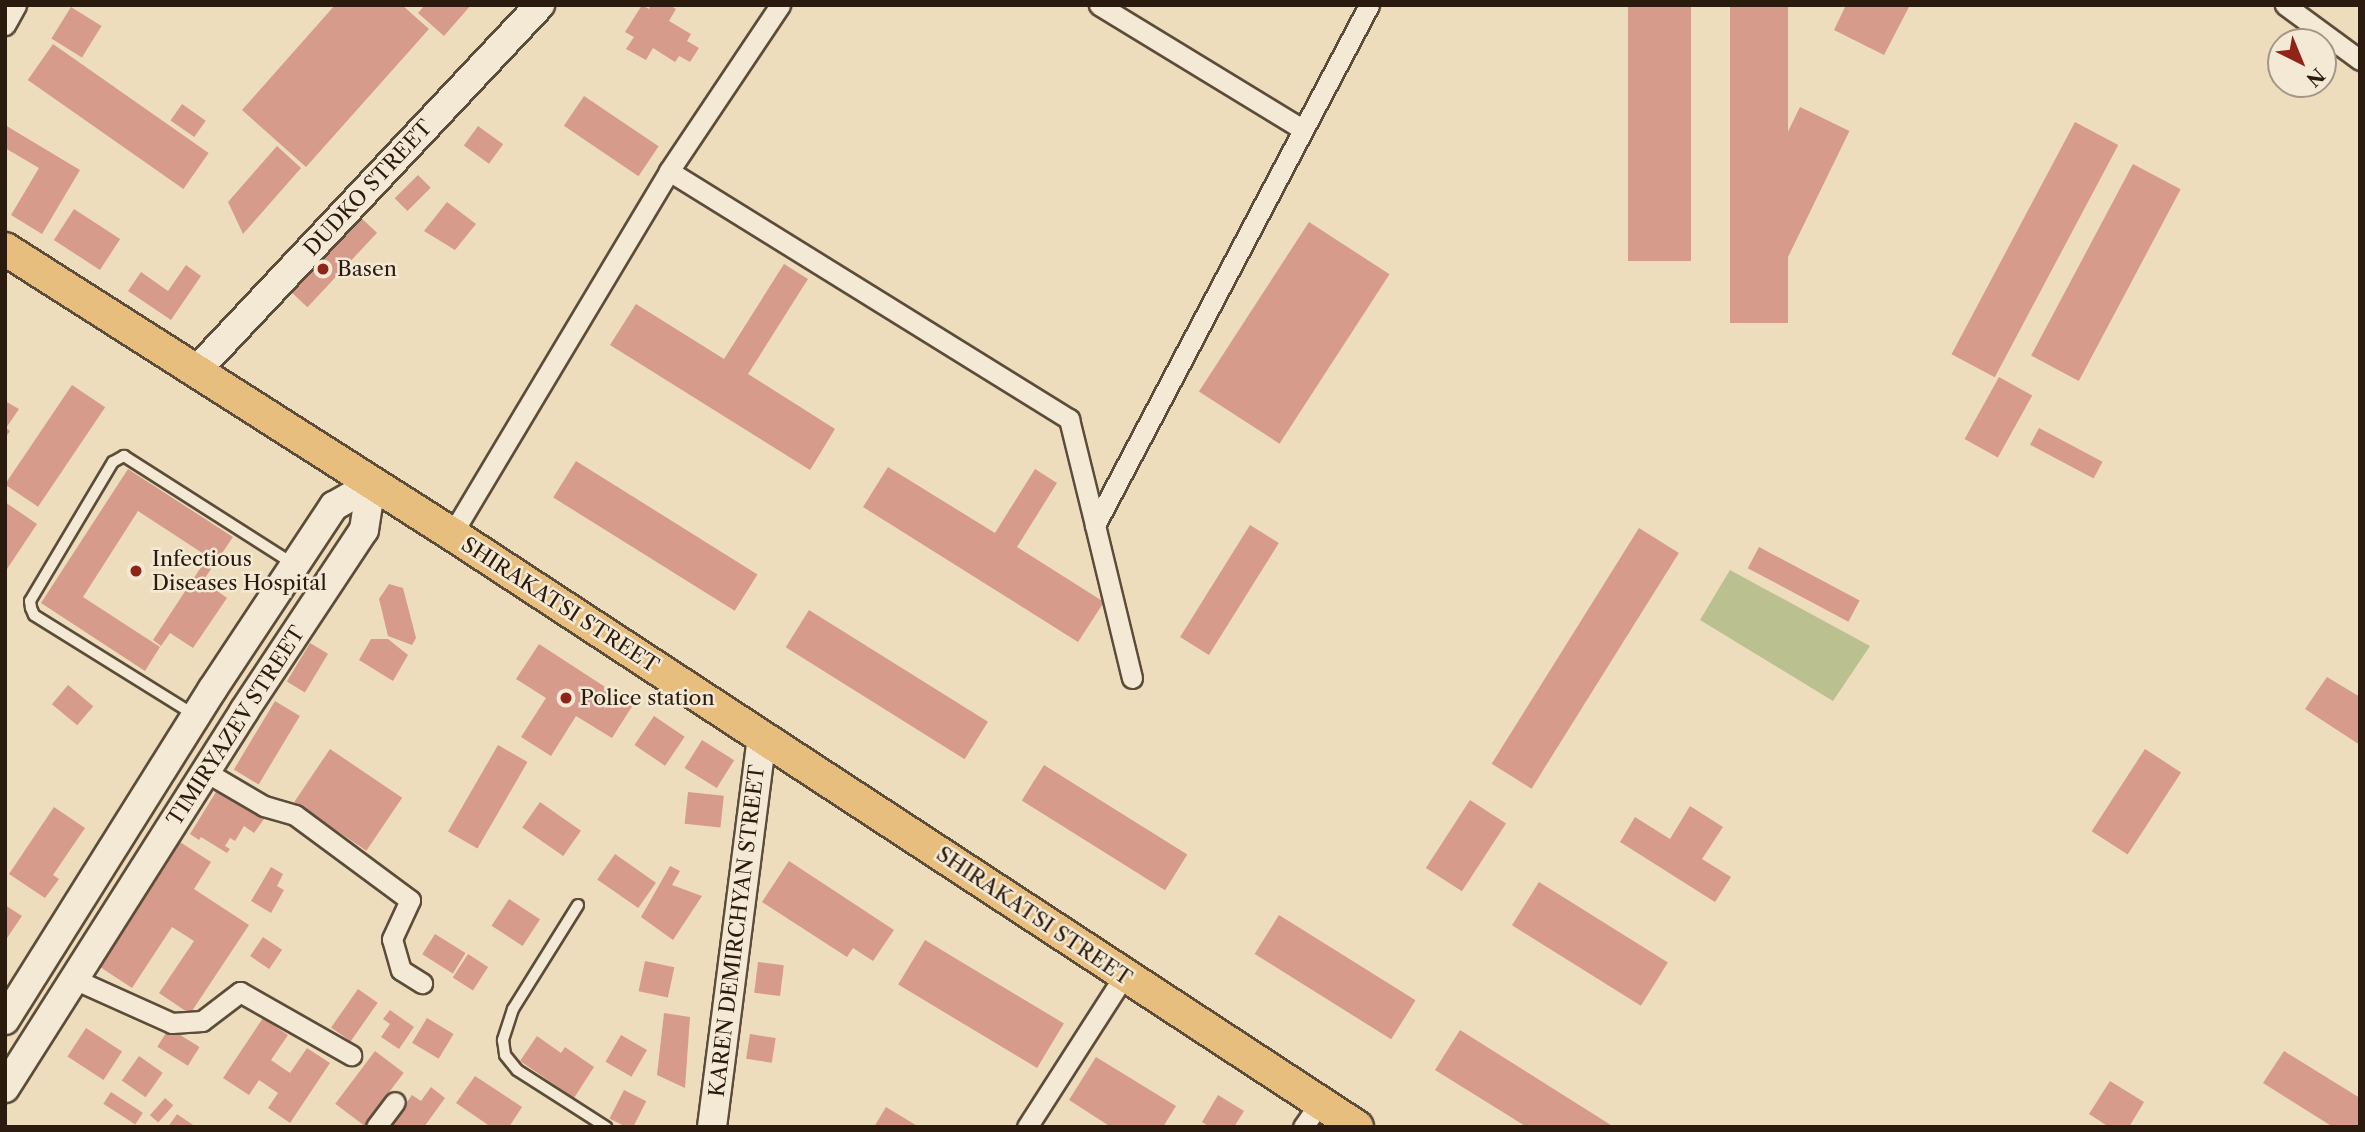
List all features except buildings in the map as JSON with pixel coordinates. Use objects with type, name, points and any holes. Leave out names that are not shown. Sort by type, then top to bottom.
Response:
[{"type":"main road","name":"SHIRAKATSI STREET","points":[[5,249],[197,370],[371,485],[452,534],[1124,976],[1311,1115],[1357,1127]]},
{"type":"street","points":[[5,24],[16,5]]},
{"type":"street","points":[[452,534],[670,171],[780,5]]},
{"type":"street","points":[[1099,5],[1302,129]]},
{"type":"street","points":[[1095,525],[1369,5]]},
{"type":"street","points":[[2285,5],[2360,60]]},
{"type":"street","name":"DUDKO STREET","points":[[197,370],[530,8]]},
{"type":"street","points":[[670,171],[1069,419],[1132,678]]},
{"type":"street","name":"TIMIRYAZEV STREET","points":[[5,1020],[212,690],[334,506],[371,485]]},
{"type":"street","name":"TIMIRYAZEV STREET","points":[[5,1088],[244,711],[364,530],[371,485]]},
{"type":"street","points":[[212,690],[244,711]]},
{"type":"street","name":"KAREN DEMIRCHYAN STREET","points":[[712,1127],[762,736]]},
{"type":"street","points":[[206,772],[264,806],[295,815],[410,900],[392,939],[401,970],[422,984]]},
{"type":"street","points":[[1027,1127],[1124,976]]},
{"type":"street","points":[[74,979],[172,1023],[202,1021],[240,992],[351,1055]]},
{"type":"street","points":[[376,1127],[395,1101]]},
{"type":"lane","points":[[196,716],[34,615],[31,608],[30,601],[113,462],[124,456],[295,565]]},
{"type":"lane","points":[[578,905],[513,1009],[503,1040],[505,1055],[517,1070],[606,1127]]},
{"type":"green space","points":[[1730,570],[1870,646],[1833,701],[1700,620]]},
{"type":"place","name":"Basen","points":[[323,269]]},
{"type":"place","name":"Infectious Diseases Hospital","points":[[136,571]]},
{"type":"place","name":"Police station","points":[[566,698]]}]
